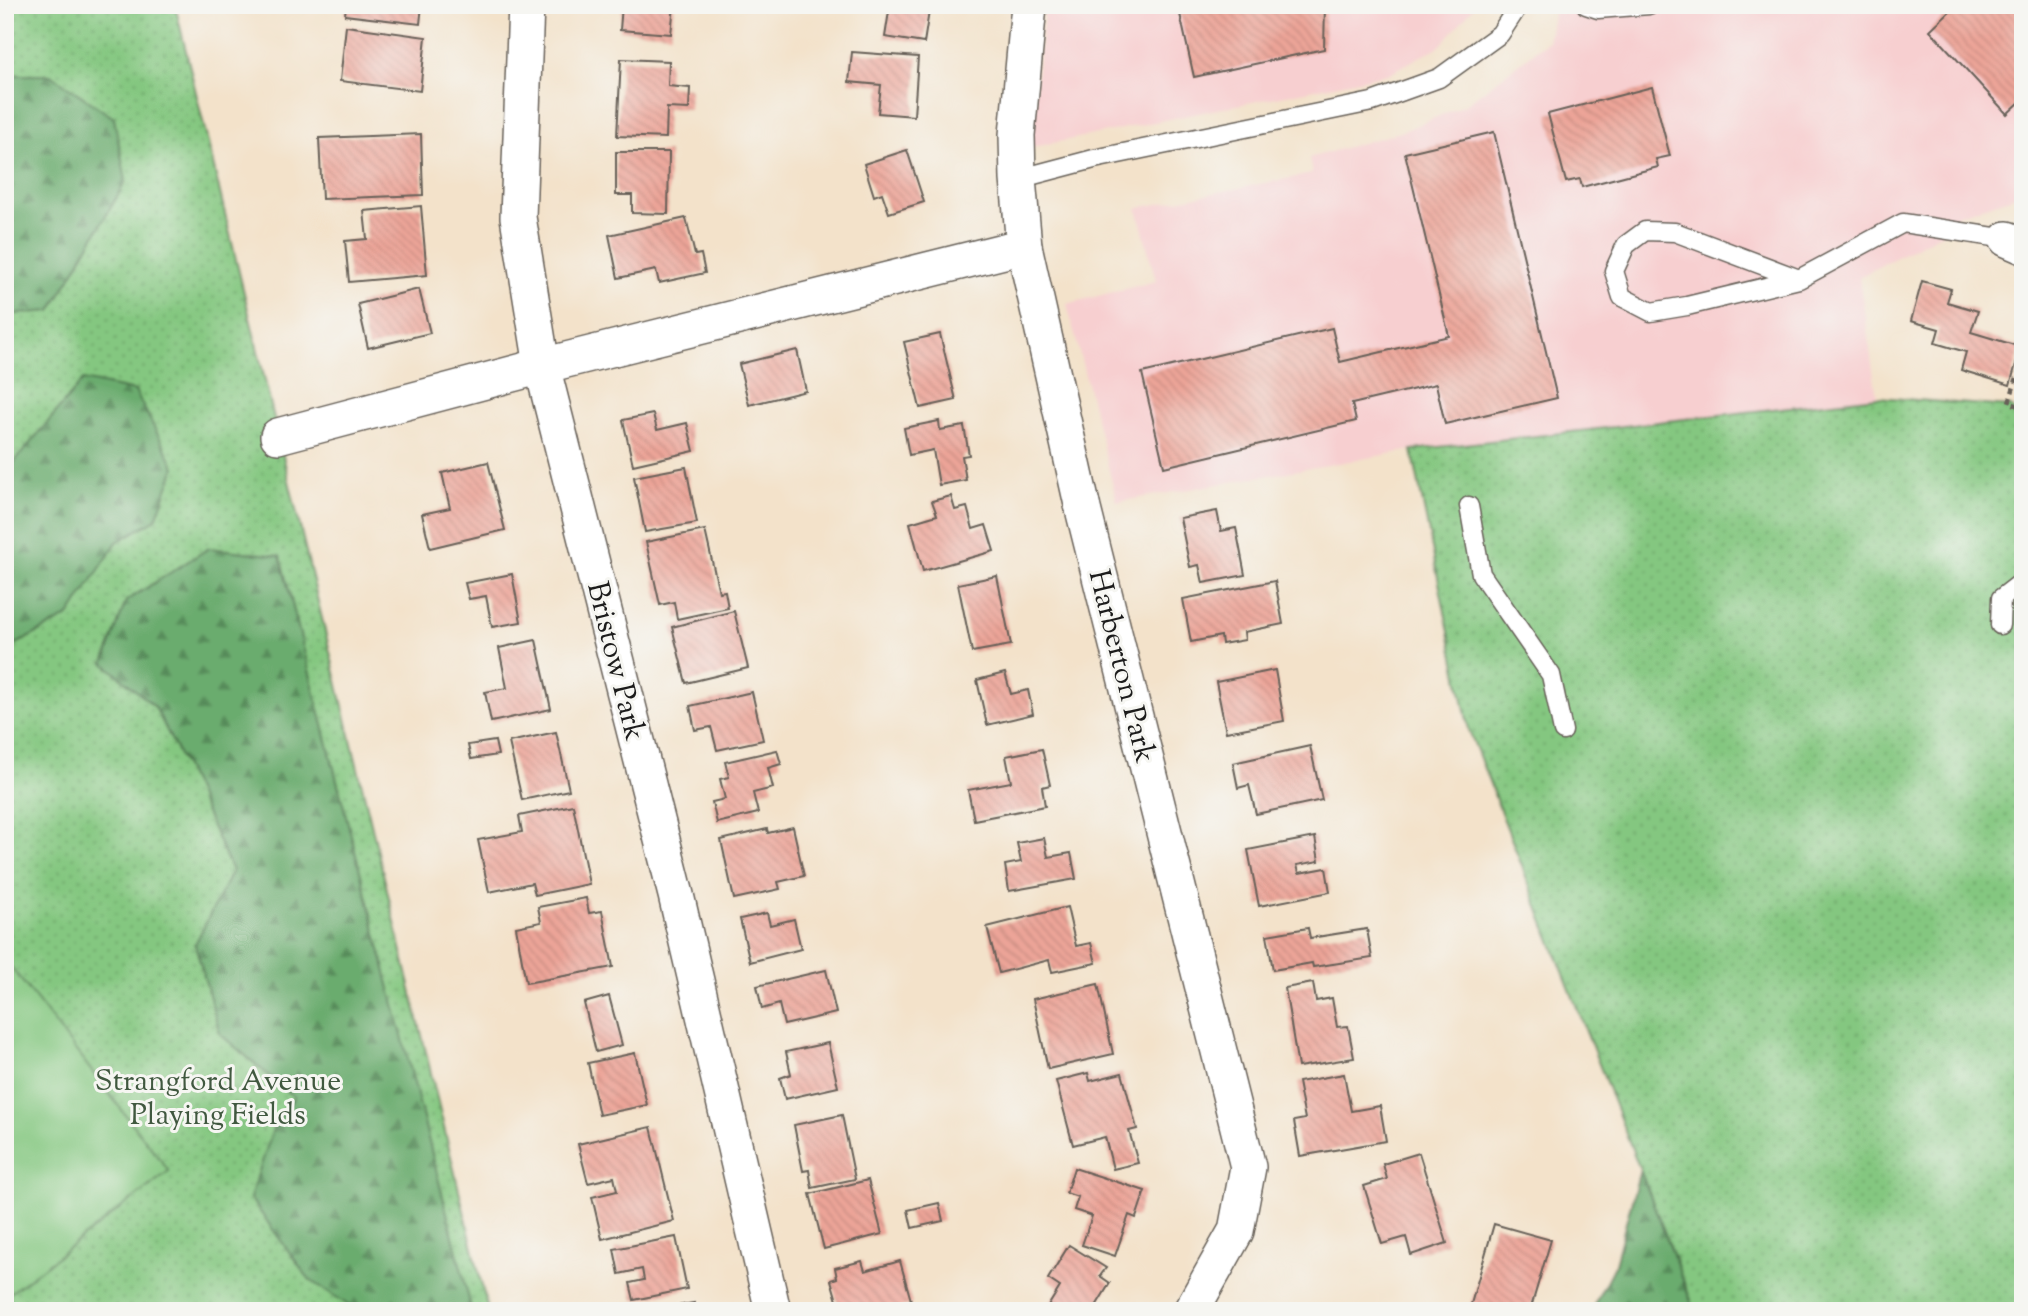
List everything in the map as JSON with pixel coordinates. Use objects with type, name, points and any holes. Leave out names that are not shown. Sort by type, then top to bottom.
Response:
[{"type":"street","name":"Bristow Park","points":[[526,5],[519,217],[542,366],[673,881],[773,1311]]},
{"type":"street","name":"Harberton Park","points":[[1029,5],[1017,135],[1024,246],[1083,509],[1248,1167],[1236,1231],[1191,1311]]},
{"type":"street","points":[[278,436],[542,366],[1024,246]]},
{"type":"lane","points":[[1018,179],[1094,159],[1372,102],[1439,78],[1500,34],[1519,5]]},
{"type":"lane","points":[[1586,5],[1598,9],[1649,5]]},
{"type":"lane","points":[[1799,279],[1675,232],[1645,231],[1626,245],[1615,271],[1622,297],[1651,312],[1799,279],[1903,223],[2015,243]]},
{"type":"lane","points":[[1469,506],[1481,574],[1551,675],[1563,731]]},
{"type":"lane","points":[[2000,625],[2001,598],[2023,581]]},
{"type":"path","points":[[2023,359],[2009,402],[2023,408]]},
{"type":"shaded area","points":[[1045,5],[1476,5],[1440,46],[1388,74],[1029,148]]},
{"type":"shaded area","points":[[1555,5],[2023,5],[2023,194],[1957,215],[1950,229],[1859,277],[1877,397],[1412,450],[1117,502],[1067,304],[1156,281],[1137,208],[1312,174],[1309,158],[1401,132],[1465,105],[1548,41]]},
{"type":"green space","name":"Strangford Avenue Playing Fields","points":[[5,5],[175,5],[488,1311],[5,1311]]},
{"type":"green space","points":[[5,75],[51,75],[114,118],[126,181],[51,311],[5,315]]},
{"type":"green space","points":[[83,380],[135,391],[175,467],[156,519],[117,542],[69,616],[13,646],[5,643],[5,473]]},
{"type":"green space","points":[[1877,397],[2010,407],[2023,416],[2023,1311],[1695,1311],[1469,730],[1412,450]]},
{"type":"green space","points":[[209,548],[280,556],[472,1311],[357,1311],[309,1279],[250,1198],[274,1126],[294,1097],[220,1034],[195,944],[232,871],[155,707],[104,663],[126,601]]},
{"type":"green space","points":[[11,967],[169,1171],[5,1297],[5,972]]},
{"type":"green space","points":[[1640,1170],[1695,1311],[1591,1311],[1615,1264]]},
{"type":"building","points":[[346,5],[422,5],[420,24],[345,15]]},
{"type":"building","points":[[622,5],[674,5],[671,34],[620,30]]},
{"type":"building","points":[[890,5],[930,5],[924,43],[885,37]]},
{"type":"building","points":[[1178,5],[1325,5],[1324,49],[1194,77]]},
{"type":"building","points":[[1944,5],[2023,5],[2023,103],[2021,101],[2007,114],[1930,30],[1950,11]]},
{"type":"building","points":[[346,26],[426,37],[420,91],[340,81]]},
{"type":"building","points":[[852,52],[918,57],[914,116],[878,113],[881,85],[849,82]]},
{"type":"building","points":[[621,59],[669,61],[668,86],[690,88],[689,109],[667,108],[666,138],[617,136]]},
{"type":"building","points":[[1652,87],[1670,156],[1656,159],[1658,167],[1582,187],[1580,179],[1566,182],[1548,114]]},
{"type":"building","points":[[1494,132],[1557,398],[1445,424],[1436,384],[1352,404],[1356,421],[1164,467],[1142,373],[1332,328],[1340,362],[1449,336],[1405,153]]},
{"type":"building","points":[[421,134],[423,195],[322,199],[319,138]]},
{"type":"building","points":[[907,150],[924,202],[889,213],[882,193],[874,196],[864,164]]},
{"type":"building","points":[[616,152],[669,152],[668,214],[632,213],[632,195],[616,195]]},
{"type":"building","points":[[421,206],[427,275],[349,282],[345,241],[367,239],[364,211]]},
{"type":"building","points":[[686,218],[695,255],[701,254],[705,273],[659,283],[656,270],[618,278],[609,235]]},
{"type":"building","points":[[1922,281],[1951,289],[1947,302],[1978,311],[1971,332],[2021,347],[2010,385],[1961,370],[1966,352],[1935,343],[1939,329],[1911,321]]},
{"type":"building","points":[[419,289],[430,333],[368,348],[358,304]]},
{"type":"building","points":[[940,334],[956,400],[920,408],[904,342]]},
{"type":"building","points":[[797,350],[806,391],[749,405],[739,364]]},
{"type":"building","points":[[653,414],[657,430],[687,423],[694,451],[633,465],[623,420]]},
{"type":"building","points":[[939,421],[940,430],[964,426],[969,455],[962,456],[966,480],[939,485],[933,450],[909,455],[904,428]]},
{"type":"building","points":[[488,462],[505,530],[430,548],[422,514],[450,508],[442,473]]},
{"type":"building","points":[[686,467],[697,523],[645,532],[634,477]]},
{"type":"building","points":[[951,496],[955,510],[967,507],[973,529],[986,525],[994,551],[923,571],[910,523],[937,515],[932,501]]},
{"type":"building","points":[[1217,511],[1221,531],[1236,528],[1245,575],[1203,583],[1199,565],[1190,567],[1180,518]]},
{"type":"building","points":[[705,530],[719,592],[725,591],[728,608],[677,619],[674,602],[660,605],[646,542]]},
{"type":"building","points":[[512,574],[521,622],[492,627],[486,596],[469,599],[465,583]]},
{"type":"building","points":[[997,576],[1011,645],[972,652],[958,584]]},
{"type":"building","points":[[1275,581],[1283,624],[1244,632],[1245,640],[1222,644],[1221,636],[1191,642],[1183,599]]},
{"type":"building","points":[[734,611],[748,668],[686,683],[672,627]]},
{"type":"building","points":[[536,640],[551,709],[491,722],[485,692],[507,688],[499,648]]},
{"type":"building","points":[[1275,670],[1284,721],[1226,732],[1216,682]]},
{"type":"building","points":[[1005,673],[1011,694],[1028,690],[1033,714],[987,725],[977,680]]},
{"type":"building","points":[[752,692],[763,740],[717,750],[711,727],[695,730],[690,706]]},
{"type":"building","points":[[556,732],[569,790],[522,800],[509,742]]},
{"type":"building","points":[[495,741],[498,755],[471,759],[468,745]]},
{"type":"building","points":[[1310,746],[1322,800],[1256,814],[1249,785],[1238,788],[1233,763]]},
{"type":"building","points":[[1042,749],[1050,785],[1042,787],[1045,806],[974,820],[968,790],[1011,782],[1006,756]]},
{"type":"building","points":[[777,750],[781,764],[768,768],[773,788],[753,793],[758,813],[717,823],[712,802],[725,799],[720,779],[729,777],[725,762]]},
{"type":"building","points":[[573,805],[589,884],[535,895],[532,883],[489,892],[478,840],[522,832],[519,816]]},
{"type":"building","points":[[793,827],[804,876],[778,882],[780,889],[734,899],[721,840],[767,829],[768,833]]},
{"type":"building","points":[[1315,837],[1319,861],[1297,865],[1299,873],[1326,868],[1330,892],[1259,906],[1248,850]]},
{"type":"building","points":[[1044,838],[1048,857],[1071,853],[1076,879],[1009,891],[1005,865],[1021,862],[1017,843]]},
{"type":"building","points":[[586,898],[589,913],[602,911],[613,967],[526,983],[516,927],[541,922],[538,907]]},
{"type":"building","points":[[1067,907],[1076,946],[1091,943],[1096,963],[1052,972],[1049,960],[999,973],[987,927]]},
{"type":"building","points":[[767,913],[770,925],[794,919],[801,949],[750,962],[740,919]]},
{"type":"building","points":[[1308,928],[1310,938],[1367,929],[1372,958],[1313,967],[1312,963],[1273,970],[1267,935]]},
{"type":"building","points":[[826,970],[836,1013],[784,1025],[779,1004],[762,1009],[757,986]]},
{"type":"building","points":[[1313,983],[1316,1001],[1332,998],[1337,1027],[1348,1026],[1354,1058],[1298,1067],[1285,988]]},
{"type":"building","points":[[1098,984],[1113,1054],[1048,1069],[1033,999]]},
{"type":"building","points":[[609,996],[622,1045],[596,1052],[584,1003]]},
{"type":"building","points":[[828,1043],[838,1087],[785,1099],[780,1078],[791,1074],[786,1052]]},
{"type":"building","points":[[635,1053],[647,1105],[599,1115],[588,1063]]},
{"type":"building","points":[[1088,1073],[1090,1081],[1122,1073],[1137,1129],[1129,1131],[1138,1163],[1113,1169],[1105,1137],[1073,1145],[1056,1081]]},
{"type":"building","points":[[1344,1074],[1351,1111],[1380,1106],[1386,1141],[1300,1156],[1294,1121],[1305,1119],[1298,1082]]},
{"type":"building","points":[[842,1115],[855,1179],[812,1188],[809,1170],[803,1171],[794,1125]]},
{"type":"building","points":[[651,1127],[674,1221],[602,1239],[592,1197],[617,1191],[614,1177],[588,1183],[578,1144]]},
{"type":"building","points":[[1419,1153],[1447,1243],[1411,1255],[1406,1237],[1382,1244],[1364,1186],[1387,1179],[1383,1164]]},
{"type":"building","points":[[1074,1168],[1145,1191],[1136,1218],[1129,1215],[1115,1256],[1082,1245],[1092,1216],[1074,1210],[1078,1197],[1066,1193]]},
{"type":"building","points":[[868,1180],[882,1234],[824,1249],[810,1194]]},
{"type":"building","points":[[939,1203],[943,1221],[912,1228],[908,1210]]},
{"type":"building","points":[[1494,1224],[1551,1240],[1530,1311],[1469,1311]]},
{"type":"building","points":[[676,1237],[687,1289],[634,1300],[630,1283],[644,1280],[642,1269],[619,1274],[614,1249]]},
{"type":"building","points":[[1069,1245],[1106,1268],[1100,1276],[1110,1283],[1093,1311],[1045,1311],[1060,1287],[1048,1279]]},
{"type":"building","points":[[862,1261],[865,1271],[900,1261],[912,1304],[889,1311],[840,1311],[831,1280],[837,1278],[835,1268]]},
{"type":"building","points":[[694,1303],[696,1311],[659,1311],[659,1309]]}]
